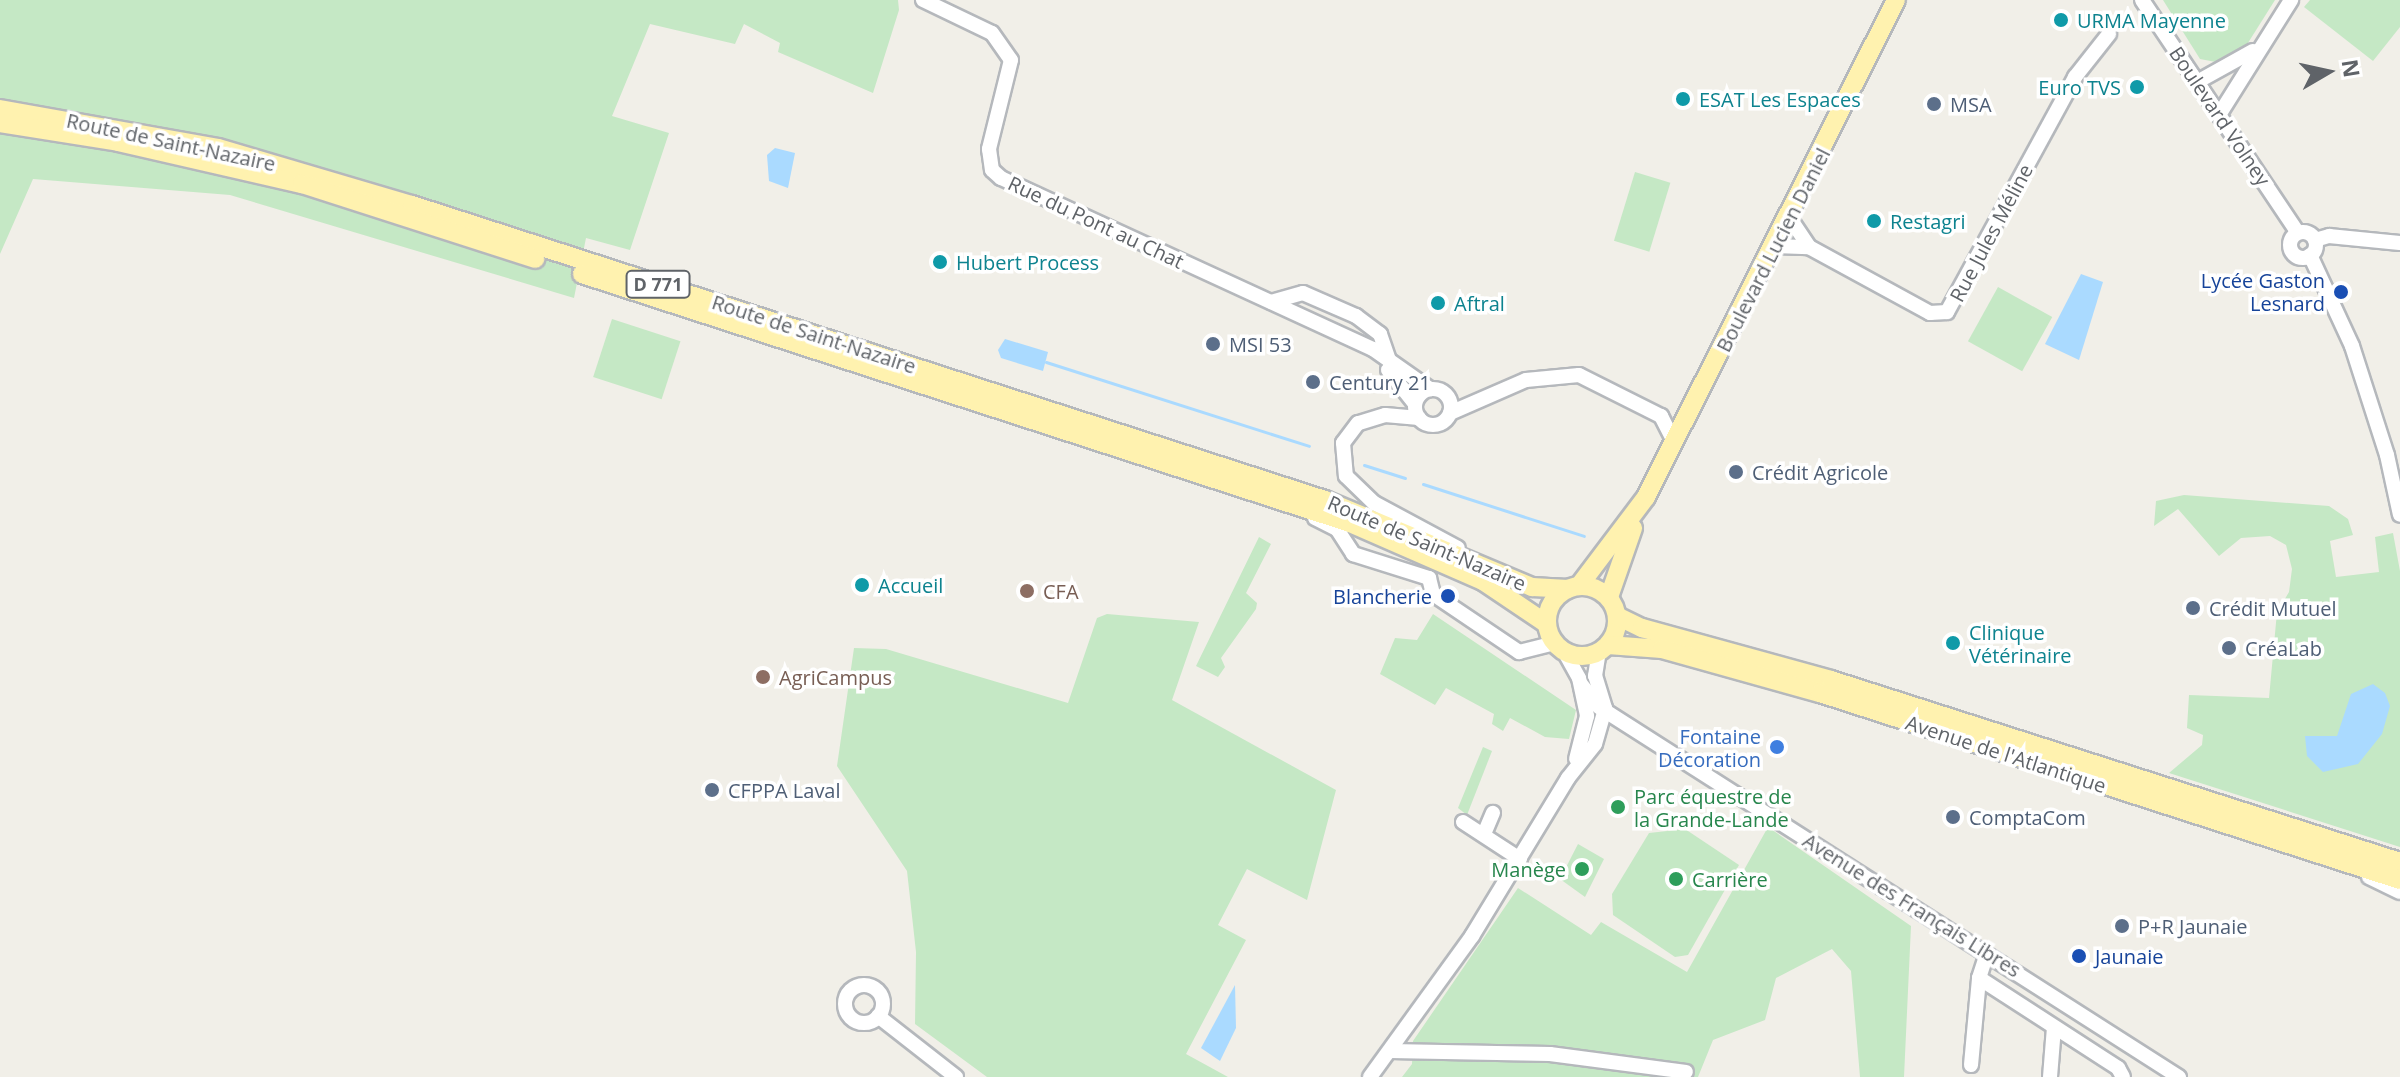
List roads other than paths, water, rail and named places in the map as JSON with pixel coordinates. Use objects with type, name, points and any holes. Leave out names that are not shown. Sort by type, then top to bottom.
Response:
[{"type":"main road","name":"Boulevard Lucien Daniel","points":[[1609,597],[1646,497],[1775,246],[1896,0]]},
{"type":"main road","name":"Route de Saint-Nazaire","points":[[0,109],[218,148],[287,167],[1325,500],[1493,568],[1532,587],[1573,587]]},
{"type":"main road","name":"Route de Saint-Nazaire","points":[[0,123],[145,148],[302,184],[1260,492],[1447,563],[1547,624]]},
{"type":"main road","name":"Boulevard Lucien Daniel","points":[[1573,587],[1646,497]]},
{"type":"main road","points":[[1573,587],[1609,597],[1617,616],[1604,648],[1583,657],[1559,647],[1547,624],[1552,603],[1573,587]]},
{"type":"main road","name":"Avenue de l'Atlantique","points":[[1617,616],[1642,628],[1845,685],[2400,862]]},
{"type":"main road","name":"Avenue de l'Atlantique","points":[[1604,648],[1662,649],[1820,693],[2400,880]]},
{"type":"street","name":"Rue du Pont au Chat","points":[[923,0],[992,33],[1011,60],[989,149],[992,170],[1001,178],[1362,345],[1449,398],[1450,413]]},
{"type":"street","name":"Boulevard Volney","points":[[2142,0],[2298,233],[2292,250],[2298,256],[2310,255],[2352,346],[2387,455],[2400,515]]},
{"type":"street","points":[[2219,115],[2255,50],[2291,0]]},
{"type":"street","name":"Rue Jules Méline","points":[[1775,246],[1809,247],[1930,313],[1951,309],[2075,77],[2109,34]]},
{"type":"street","points":[[2197,82],[2255,50]]},
{"type":"street","points":[[1789,217],[1809,247]]},
{"type":"street","points":[[2298,233],[2315,240],[2329,236],[2400,243]]},
{"type":"street","points":[[2310,255],[2315,240]]},
{"type":"street","points":[[1271,302],[1303,293],[1356,316],[1380,334],[1389,360]]},
{"type":"street","points":[[1362,345],[1417,411],[1433,425],[1450,413],[1526,380],[1564,373],[1597,380],[1650,408],[1661,416],[1674,442]]},
{"type":"street","points":[[1417,411],[1430,389]]},
{"type":"street","points":[[1417,411],[1385,415],[1358,423],[1343,443],[1346,476],[1374,503],[1493,568]]},
{"type":"street","points":[[1260,492],[1337,529],[1353,554],[1429,578]]},
{"type":"street","points":[[1429,578],[1447,563]]},
{"type":"street","points":[[1429,578],[1433,594],[1519,652],[1559,647],[1581,684],[1585,731],[1568,778]]},
{"type":"street","points":[[1370,1077],[1472,936],[1568,778],[1595,744],[1605,708],[1595,676],[1604,648]]},
{"type":"street","name":"Avenue des Français Libres","points":[[1581,684],[1605,708],[2179,1077]]},
{"type":"street","points":[[1484,834],[1493,813]]},
{"type":"street","points":[[1463,822],[1520,859]]},
{"type":"street","points":[[2322,854],[2400,892]]},
{"type":"street","points":[[1971,1065],[1979,978],[1987,954]]},
{"type":"street","points":[[1979,978],[2121,1073],[2134,1048]]},
{"type":"street","points":[[878,1016],[956,1077]]},
{"type":"street","points":[[2050,1077],[2054,1027]]},
{"type":"street","points":[[1390,1051],[1550,1054],[1686,1072]]},
{"type":"water","points":[[775,148],[795,153],[788,188],[769,181],[767,155]]},
{"type":"water","points":[[2081,274],[2103,282],[2079,360],[2045,344]]},
{"type":"water","points":[[1005,339],[1048,352],[1043,371],[1001,358],[998,350]]},
{"type":"water","points":[[2373,684],[2385,693],[2390,706],[2382,734],[2358,764],[2323,772],[2307,756],[2305,736],[2337,736],[2351,694]]},
{"type":"water","points":[[1235,985],[1236,1028],[1220,1061],[1201,1048]]},
{"type":"waterway","points":[[1046,362],[1309,446]]},
{"type":"waterway","points":[[1364,465],[1405,478]]},
{"type":"waterway","points":[[1423,484],[1584,536]]},
{"type":"place","name":"URMA Mayenne","points":[[2061,20]]},
{"type":"place","name":"Euro TVS","points":[[2137,87]]},
{"type":"place","name":"ESAT Les Espaces","points":[[1683,99]]},
{"type":"place","name":"MSA","points":[[1934,104]]},
{"type":"place","name":"Restagri","points":[[1874,221]]},
{"type":"place","name":"Hubert Process","points":[[940,262]]},
{"type":"place","name":"Lycée Gaston Lesnard","points":[[2341,292]]},
{"type":"place","name":"Aftral","points":[[1438,303]]},
{"type":"place","name":"MSI 53","points":[[1213,344]]},
{"type":"place","name":"Century 21","points":[[1313,382]]},
{"type":"place","name":"Crédit Agricole","points":[[1736,472]]},
{"type":"place","name":"Accueil","points":[[862,585]]},
{"type":"place","name":"CFA","points":[[1027,591]]},
{"type":"place","name":"Blancherie","points":[[1448,596]]},
{"type":"place","name":"Crédit Mutuel","points":[[2193,608]]},
{"type":"place","name":"Clinique Vétérinaire","points":[[1953,643]]},
{"type":"place","name":"CréaLab","points":[[2229,648]]},
{"type":"place","name":"AgriCampus","points":[[763,677]]},
{"type":"place","name":"Fontaine Décoration","points":[[1777,747]]},
{"type":"place","name":"CFPPA Laval","points":[[712,790]]},
{"type":"place","name":"Parc équestre de la Grande-Lande","points":[[1618,807]]},
{"type":"place","name":"ComptaCom","points":[[1953,817]]},
{"type":"place","name":"Manège","points":[[1582,869]]},
{"type":"place","name":"Carrière","points":[[1676,879]]},
{"type":"place","name":"P+R Jaunaie","points":[[2122,926]]},
{"type":"place","name":"Jaunaie","points":[[2079,956]]}]
